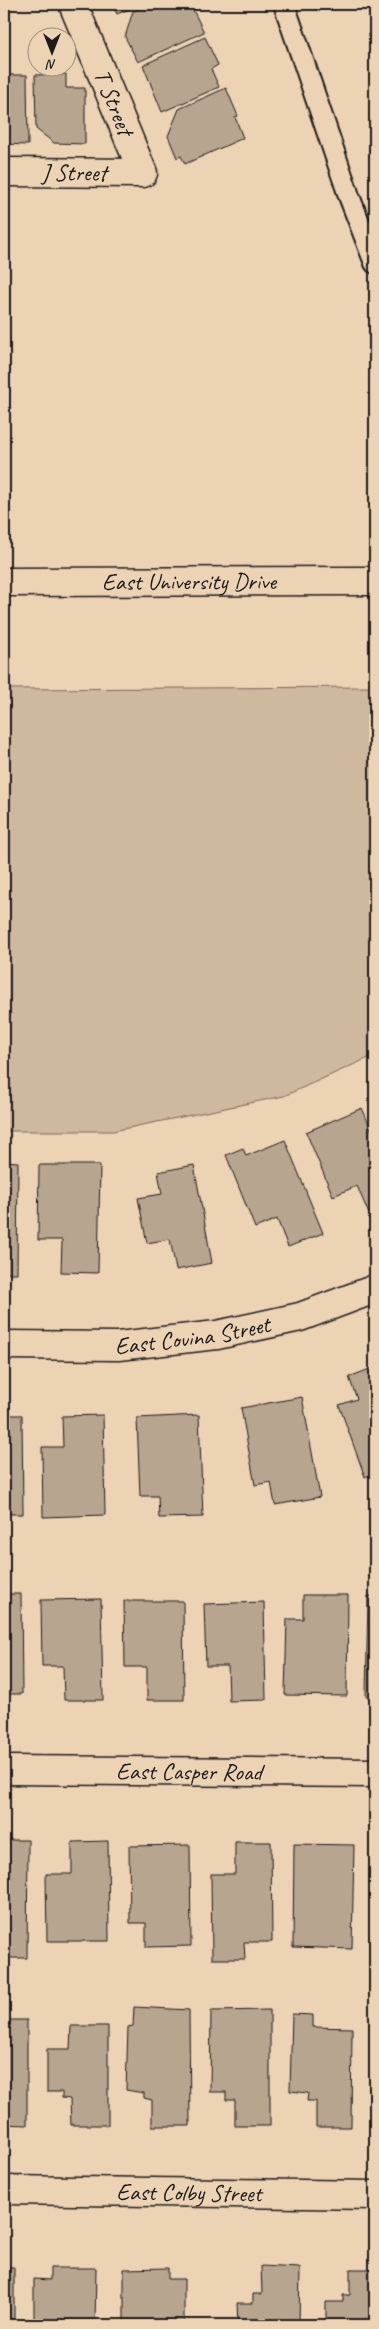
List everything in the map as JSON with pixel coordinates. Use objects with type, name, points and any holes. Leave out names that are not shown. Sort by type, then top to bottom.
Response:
[{"type":"street","name":"T Street","points":[[73,4],[143,173]]},
{"type":"street","name":"J Street","points":[[4,172],[143,173]]},
{"type":"street","name":"East University Drive","points":[[4,582],[375,581]]},
{"type":"street","name":"East Covina Street","points":[[4,1346],[118,1346],[217,1335],[300,1317],[375,1289]]},
{"type":"street","name":"East Casper Road","points":[[4,1770],[375,1773]]},
{"type":"street","name":"East Colby Street","points":[[4,2190],[375,2194]]},
{"type":"lane","points":[[284,4],[333,150],[375,263]]},
{"type":"shaded area","points":[[375,687],[375,1055],[284,1096],[113,1131],[4,1131],[4,689]]},
{"type":"building","points":[[112,4],[141,4],[117,14]]},
{"type":"building","points":[[150,4],[190,4],[204,32],[138,62],[125,37],[133,11]]},
{"type":"building","points":[[205,37],[218,65],[211,69],[219,87],[162,112],[143,65]]},
{"type":"building","points":[[4,75],[27,75],[28,145],[4,144]]},
{"type":"building","points":[[35,78],[66,78],[66,88],[85,88],[85,144],[54,143],[36,129]]},
{"type":"building","points":[[226,88],[238,116],[235,117],[243,138],[185,164],[181,156],[177,158],[168,136],[179,109]]},
{"type":"building","points":[[362,1108],[375,1138],[375,1211],[369,1214],[357,1186],[333,1196],[306,1132]]},
{"type":"building","points":[[285,1140],[323,1233],[288,1247],[277,1219],[255,1228],[226,1155],[243,1148],[246,1156]]},
{"type":"building","points":[[4,1161],[18,1162],[17,1273],[4,1273]]},
{"type":"building","points":[[39,1165],[100,1165],[98,1273],[61,1272],[62,1240],[38,1240]]},
{"type":"building","points":[[194,1165],[212,1263],[176,1270],[170,1239],[147,1243],[138,1198],[162,1194],[158,1172]]},
{"type":"building","points":[[375,1367],[375,1473],[365,1477],[339,1405],[357,1399],[349,1377]]},
{"type":"building","points":[[302,1397],[320,1497],[275,1505],[271,1482],[255,1485],[241,1408]]},
{"type":"building","points":[[4,1415],[22,1415],[23,1514],[4,1514]]},
{"type":"building","points":[[103,1415],[105,1515],[43,1517],[42,1447],[63,1447],[62,1416]]},
{"type":"building","points":[[199,1415],[203,1517],[159,1518],[158,1496],[140,1496],[137,1418]]},
{"type":"building","points":[[4,1594],[21,1594],[22,1694],[4,1694]]},
{"type":"building","points":[[303,1595],[348,1595],[347,1696],[285,1695],[287,1619],[303,1619]]},
{"type":"building","points":[[368,1596],[375,1596],[375,1697],[366,1697]]},
{"type":"building","points":[[101,1599],[103,1700],[64,1700],[63,1666],[42,1666],[41,1600]]},
{"type":"building","points":[[124,1601],[183,1601],[184,1700],[147,1700],[147,1667],[125,1667]]},
{"type":"building","points":[[264,1602],[266,1700],[229,1701],[228,1666],[206,1666],[204,1604]]},
{"type":"building","points":[[4,1840],[28,1840],[27,1958],[4,1958]]},
{"type":"building","points":[[108,1841],[109,1941],[47,1941],[46,1874],[72,1874],[72,1842]]},
{"type":"building","points":[[235,1842],[271,1842],[272,1942],[244,1942],[245,1959],[212,1959],[211,1874],[235,1874]]},
{"type":"building","points":[[294,1844],[354,1845],[352,1949],[293,1947]]},
{"type":"building","points":[[190,1845],[191,1946],[146,1947],[146,1923],[130,1923],[129,1846]]},
{"type":"building","points":[[373,1876],[375,1876],[375,1931],[372,1931]]},
{"type":"building","points":[[134,2007],[189,2010],[190,2126],[152,2126],[152,2100],[144,2098],[144,2093],[126,2090],[128,2027],[133,2026]]},
{"type":"building","points":[[270,2010],[270,2126],[235,2126],[235,2100],[226,2100],[226,2092],[210,2092],[211,2011]]},
{"type":"building","points":[[292,2014],[313,2015],[313,2027],[352,2028],[351,2127],[316,2127],[316,2101],[307,2101],[308,2093],[290,2091]]},
{"type":"building","points":[[4,2020],[27,2020],[27,2125],[4,2124]]},
{"type":"building","points":[[71,2026],[108,2026],[108,2125],[71,2125],[70,2099],[62,2098],[62,2092],[47,2092],[47,2049],[70,2049]]},
{"type":"building","points":[[374,2027],[375,2092],[373,2092]]},
{"type":"building","points":[[261,2266],[300,2268],[299,2325],[238,2325],[237,2303],[253,2303],[253,2294],[262,2294]]},
{"type":"building","points":[[4,2267],[14,2267],[14,2325],[4,2325]]},
{"type":"building","points":[[50,2268],[96,2268],[95,2325],[34,2325],[34,2279],[50,2280]]},
{"type":"building","points":[[168,2268],[168,2279],[184,2279],[184,2325],[124,2325],[124,2269]]},
{"type":"building","points":[[350,2269],[375,2269],[375,2325],[326,2325],[326,2302],[343,2302],[343,2295],[350,2295]]}]
